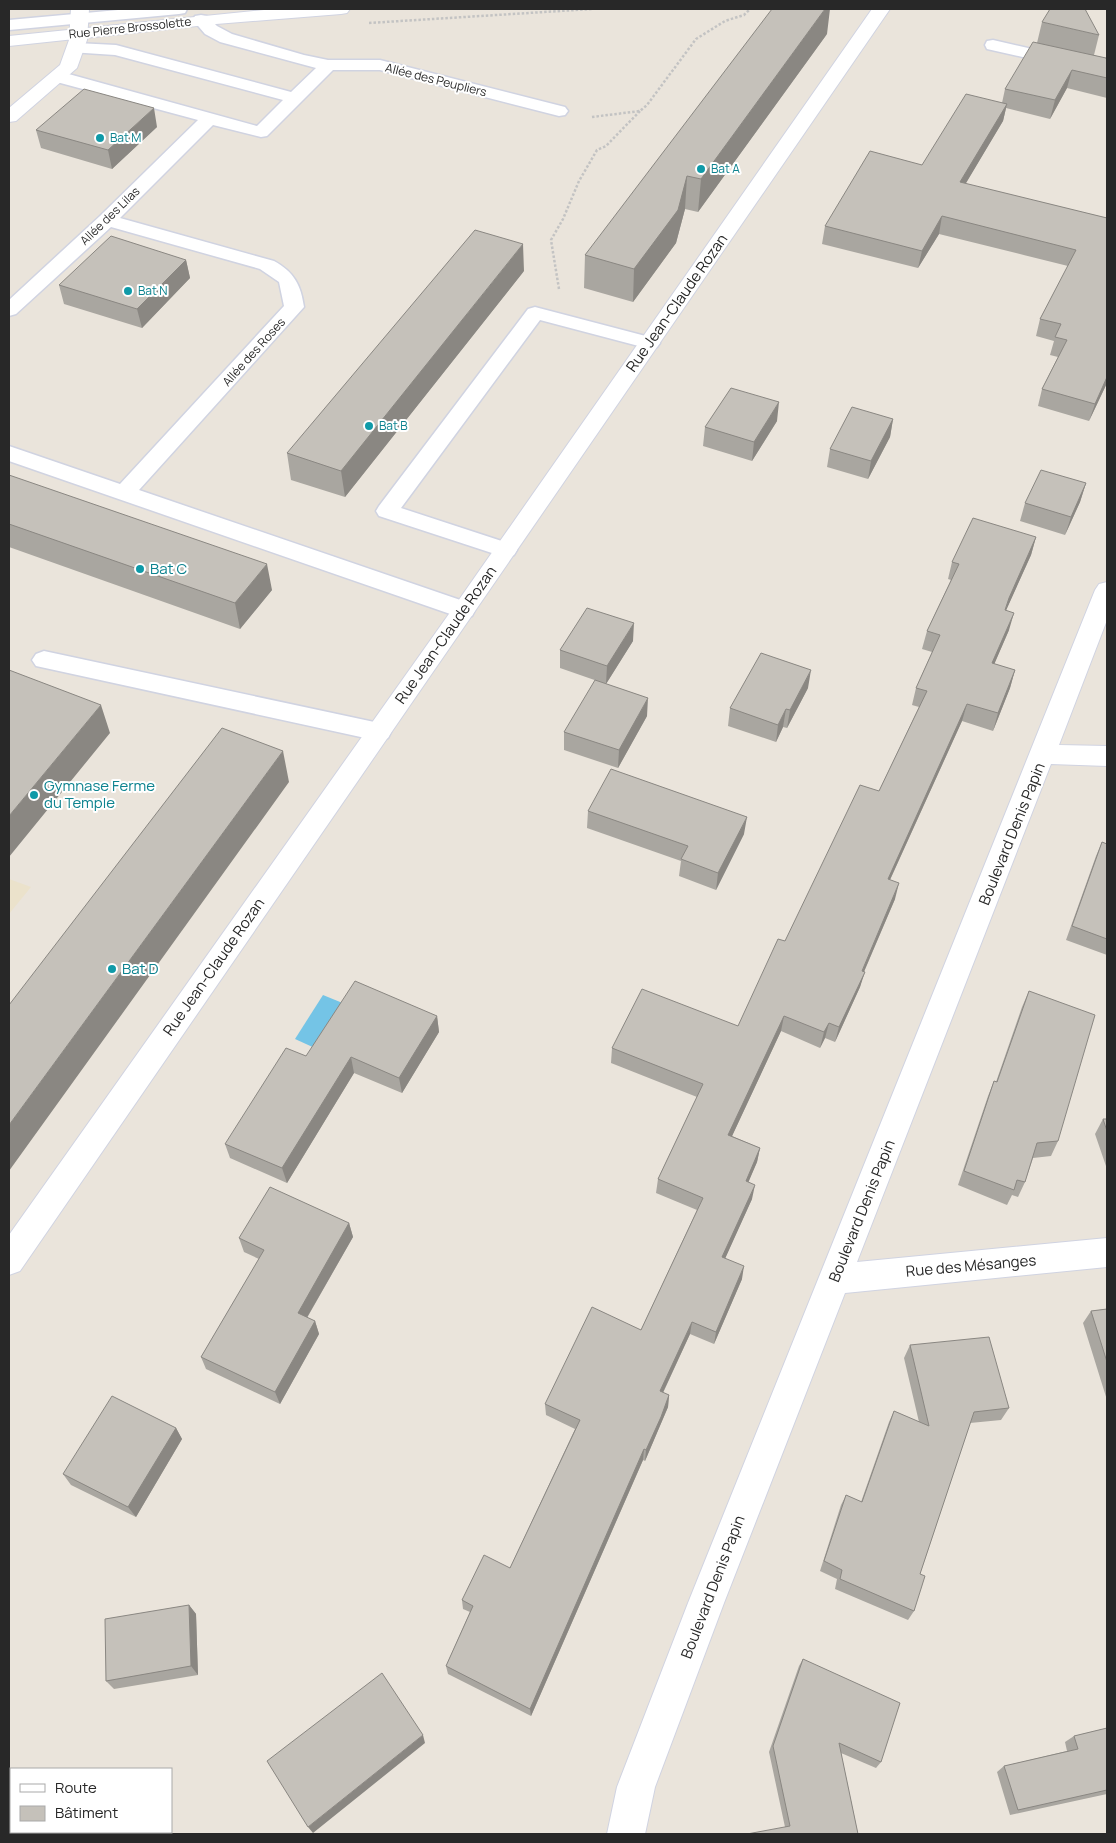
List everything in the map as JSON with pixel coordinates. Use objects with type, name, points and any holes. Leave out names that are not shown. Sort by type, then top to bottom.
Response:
[{"type":"street","name":"Rue Pierre Brossolette","points":[[9,41],[79,27],[115,31],[201,20],[341,9]]},
{"type":"street","name":"Rue Jean-Claude Rozan","points":[[9,1260],[506,550],[881,9]]},
{"type":"street","points":[[9,117],[68,68],[79,27]]},
{"type":"street","name":"Boulevard Denis Papin","points":[[626,1834],[636,1787],[706,1603],[1044,754],[1107,590]]},
{"type":"street","points":[[1044,754],[1107,756]]},
{"type":"street","name":"Rue des Mésanges","points":[[834,1279],[1107,1253]]},
{"type":"lane","points":[[9,25],[79,27],[179,9]]},
{"type":"lane","name":"Allée des Peupliers","points":[[201,20],[211,30],[226,38],[302,60],[328,64],[380,65],[559,111]]},
{"type":"lane","points":[[79,27],[116,50],[295,98]]},
{"type":"lane","points":[[993,44],[1107,71]]},
{"type":"lane","points":[[59,76],[261,132],[328,64]]},
{"type":"lane","name":"Allée des Lilas","points":[[9,310],[107,220],[209,119]]},
{"type":"lane","name":"Allée des Roses","points":[[107,220],[267,265],[282,273],[293,288],[294,307],[124,493]]},
{"type":"lane","points":[[506,550],[387,511],[535,313],[650,343]]},
{"type":"lane","points":[[9,453],[464,610]]},
{"type":"lane","points":[[44,660],[379,732]]},
{"type":"path","points":[[560,319],[559,292],[551,240],[563,219],[579,181],[597,150],[606,146],[647,105],[696,39],[725,21],[744,15],[750,9]]},
{"type":"path","points":[[559,111],[585,117],[640,110]]},
{"type":"shaded area","points":[[9,879],[31,887],[9,914]]},
{"type":"water","points":[[323,995],[345,1004],[317,1049],[295,1039]]},
{"type":"building","points":[[772,9],[825,9],[701,179],[687,176],[678,210],[634,269],[585,255]]},
{"type":"building","points":[[1050,9],[1085,9],[1099,35],[1042,22]]},
{"type":"building","points":[[1033,42],[1106,58],[1107,78],[1072,70],[1055,100],[1005,89]]},
{"type":"building","points":[[84,89],[154,108],[108,150],[36,130]]},
{"type":"building","points":[[966,94],[1007,104],[960,182],[1107,218],[1107,377],[1095,404],[1042,389],[1067,340],[1055,337],[1061,324],[1040,319],[1076,250],[942,216],[922,251],[825,226],[870,151],[922,165]]},
{"type":"building","points":[[475,230],[523,244],[341,471],[287,453]]},
{"type":"building","points":[[111,236],[186,260],[137,309],[59,285]]},
{"type":"building","points":[[731,388],[779,402],[754,442],[705,427]]},
{"type":"building","points":[[852,407],[893,419],[871,461],[830,449]]},
{"type":"building","points":[[1041,470],[1086,483],[1071,517],[1025,503]]},
{"type":"building","points":[[9,475],[267,564],[235,603],[9,524]]},
{"type":"building","points":[[973,518],[1036,537],[1009,598],[1005,610],[1014,613],[992,663],[1015,670],[998,713],[967,704],[888,879],[899,883],[862,971],[865,972],[839,1027],[829,1023],[824,1032],[784,1016],[728,1135],[760,1148],[746,1181],[755,1185],[722,1257],[744,1266],[716,1332],[692,1322],[660,1391],[669,1395],[661,1417],[646,1450],[644,1449],[530,1709],[446,1666],[473,1606],[462,1600],[484,1555],[510,1568],[580,1420],[545,1404],[592,1307],[641,1330],[703,1198],[658,1179],[703,1084],[612,1048],[642,989],[738,1026],[778,939],[785,941],[860,785],[879,791],[927,691],[916,688],[940,635],[927,631],[959,564],[952,562]]},
{"type":"building","points":[[587,608],[634,623],[607,666],[560,650]]},
{"type":"building","points":[[761,653],[811,670],[790,710],[786,709],[778,725],[730,708]]},
{"type":"building","points":[[9,670],[101,705],[9,816]]},
{"type":"building","points":[[595,680],[648,698],[619,750],[564,732]]},
{"type":"building","points":[[222,728],[283,751],[9,1125],[9,1005]]},
{"type":"building","points":[[611,769],[747,817],[718,873],[681,859],[688,846],[588,811]]},
{"type":"building","points":[[1102,842],[1107,844],[1107,939],[1072,926]]},
{"type":"building","points":[[355,981],[437,1016],[399,1078],[351,1057],[282,1168],[225,1144],[286,1048],[306,1056]]},
{"type":"building","points":[[1029,991],[1095,1015],[1058,1141],[1037,1143],[1025,1182],[1017,1180],[1014,1190],[964,1171],[994,1081],[997,1082]]},
{"type":"building","points":[[1103,1119],[1107,1119],[1107,1131]]},
{"type":"building","points":[[270,1187],[349,1223],[298,1313],[315,1321],[275,1392],[201,1357],[264,1250],[239,1238]]},
{"type":"building","points":[[1107,1309],[1107,1362],[1091,1311]]},
{"type":"building","points":[[989,1337],[1009,1408],[974,1412],[920,1574],[925,1576],[914,1611],[840,1579],[842,1570],[824,1561],[846,1495],[862,1502],[894,1411],[929,1426],[910,1345]]},
{"type":"building","points":[[112,1396],[176,1428],[128,1507],[63,1474]]},
{"type":"building","points":[[189,1605],[191,1666],[106,1681],[105,1619]]},
{"type":"building","points":[[803,1659],[900,1703],[881,1762],[839,1743],[858,1834],[747,1834],[790,1826],[773,1746]]},
{"type":"building","points":[[382,1673],[423,1735],[308,1827],[267,1761]]},
{"type":"building","points":[[1107,1728],[1107,1790],[1018,1810],[1004,1766],[1078,1749],[1074,1736]]},
{"type":"place","name":"Bat M","points":[[100,138]]},
{"type":"place","name":"Bat A","points":[[701,169]]},
{"type":"place","name":"Bat N","points":[[128,291]]},
{"type":"place","name":"Bat B","points":[[369,426]]},
{"type":"place","name":"Bat C","points":[[140,569]]},
{"type":"place","name":"Gymnase Ferme du Temple","points":[[34,795]]},
{"type":"place","name":"Bat D","points":[[112,969]]}]
